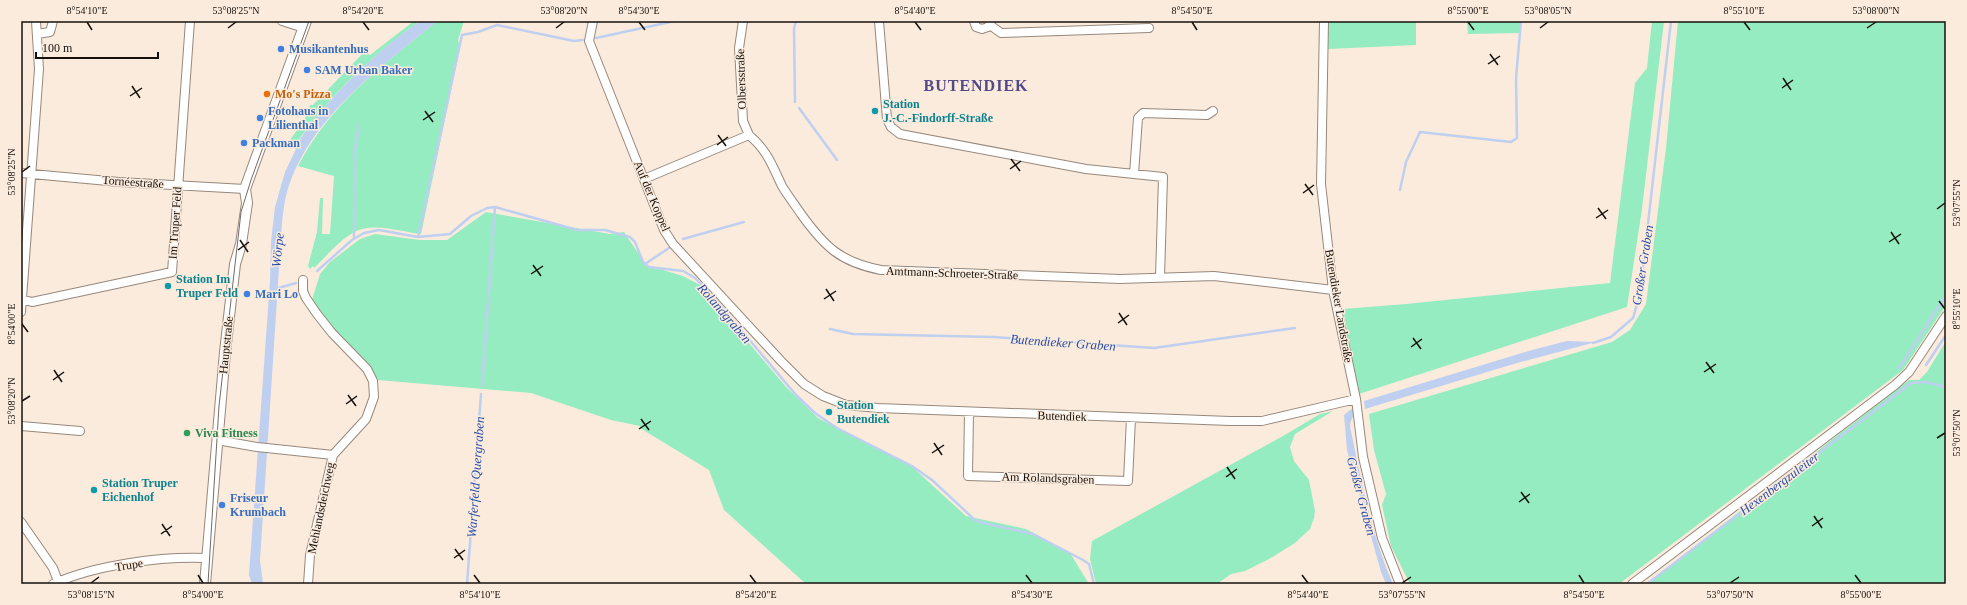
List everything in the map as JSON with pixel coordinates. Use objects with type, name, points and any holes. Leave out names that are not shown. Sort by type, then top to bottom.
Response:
[{"type":"street","points":[[21,312],[30,174],[39,69],[36,21]]},
{"type":"street","points":[[38,34],[50,32],[53,21]]},
{"type":"street","name":"Im Truper Feld","points":[[21,299],[32,302],[172,272],[190,21]]},
{"type":"street","points":[[282,21],[305,24]]},
{"type":"street","name":"Auf der Koppel","points":[[593,21],[589,41],[664,230],[674,244],[781,361]]},
{"type":"street","name":"Olbersstraße","points":[[743,21],[739,48],[743,122],[749,135]]},
{"type":"street","points":[[880,21],[887,119],[891,127],[900,134],[1086,169],[1163,176],[1160,277]]},
{"type":"street","points":[[974,21],[976,27],[980,29],[986,28],[990,23],[1001,33],[1149,28]]},
{"type":"street","name":"Butendieker Landstraße","points":[[1324,21],[1321,184],[1333,290],[1356,399],[1363,457],[1381,530],[1400,584]]},
{"type":"street","name":"Hauptstraße","points":[[206,584],[207,558],[210,548],[217,440],[235,264],[247,203],[245,189],[305,24]]},
{"type":"street","points":[[1134,174],[1138,118],[1142,113],[1207,115],[1213,111]]},
{"type":"street","points":[[644,179],[749,135]]},
{"type":"street","name":"Amtmann-Schroeter-Straße","points":[[749,135],[762,146],[784,188],[816,234],[834,252],[858,265],[881,270],[1120,279],[1214,276],[1333,290]]},
{"type":"street","name":"Tornéestraße","points":[[21,173],[119,182],[245,189]]},
{"type":"street","name":"Mehlandsdeichweg","points":[[303,280],[303,291],[310,304],[332,333],[367,369],[373,381],[374,397],[366,418],[333,455],[310,555],[308,584]]},
{"type":"street","points":[[1632,584],[1896,385],[1909,372],[1946,316]]},
{"type":"street","name":"Butendiek","points":[[781,361],[804,384],[823,396],[846,405],[878,408],[1262,422],[1356,399]]},
{"type":"street","name":"Am Rolandsgraben","points":[[969,412],[968,476],[1128,481],[1131,418]]},
{"type":"street","points":[[21,426],[80,431]]},
{"type":"street","points":[[217,440],[257,447],[333,455]]},
{"type":"street","points":[[21,522],[53,568],[57,583]]},
{"type":"street","name":"Trupe","points":[[57,583],[131,563],[186,558],[207,558]]},
{"type":"green space","points":[[414,21],[420,21],[374,57],[333,98],[300,138],[296,149],[287,144],[305,119],[310,105],[313,105],[364,52],[370,55]]},
{"type":"green space","points":[[437,21],[464,21],[458,40],[460,48],[421,234],[375,227],[362,229],[349,235],[314,268],[313,266],[310,269],[308,266],[317,232],[320,198],[323,198],[322,234],[330,234],[334,176],[298,166],[326,122],[343,103],[378,70]]},
{"type":"green space","points":[[1328,21],[1450,21],[1416,22],[1416,45],[1328,49]]},
{"type":"green space","points":[[1467,21],[1521,21],[1520,33],[1468,34]]},
{"type":"green space","points":[[1652,21],[1664,21],[1642,209],[1627,307],[1359,394],[1343,309],[1610,283],[1635,83],[1647,68]]},
{"type":"green space","points":[[1678,21],[1946,21],[1946,305],[1903,370],[1619,584],[1410,584],[1391,546],[1382,505],[1386,494],[1374,450],[1369,414],[1612,342],[1630,330],[1646,304],[1666,148]]},
{"type":"green space","points":[[486,212],[610,234],[624,232],[646,265],[683,276],[700,285],[786,387],[818,418],[909,464],[966,516],[1026,529],[1070,553],[1089,584],[806,584],[724,510],[709,470],[640,428],[640,426],[611,420],[531,393],[378,380],[368,364],[328,323],[312,300],[320,274],[330,262],[360,239],[375,234],[420,240],[447,240]]},
{"type":"green space","points":[[1946,341],[1946,584],[1646,584],[1909,380],[1919,380],[1927,372]]},
{"type":"green space","points":[[1333,411],[1295,434],[1290,447],[1294,461],[1309,480],[1315,511],[1310,529],[1295,543],[1269,559],[1245,571],[1231,574],[1217,584],[1096,584],[1090,559],[1092,541],[1283,436],[1320,414]]},
{"type":"water","name":"Wörpe","points":[[420,21],[437,21],[371,76],[349,96],[330,117],[312,140],[298,165],[287,192],[282,227],[260,560],[263,584],[252,584],[249,575],[270,281],[271,242],[275,207],[285,172],[296,149],[296,145],[337,93],[368,62]]},
{"type":"water","points":[[1567,341],[1596,342],[1517,363],[1365,409],[1364,401],[1532,350]]},
{"type":"water","points":[[1355,406],[1356,414],[1352,419],[1350,427],[1369,512],[1386,567],[1393,584],[1386,584],[1381,572],[1347,450],[1344,415]]},
{"type":"waterway","points":[[596,38],[675,21]]},
{"type":"waterway","points":[[795,102],[794,29],[796,21]]},
{"type":"waterway","points":[[1400,190],[1406,162],[1420,132],[1511,142],[1517,138],[1516,78],[1521,21]]},
{"type":"waterway","name":"Großer Graben","points":[[1593,343],[1611,337],[1633,318],[1640,294],[1671,21]]},
{"type":"waterway","points":[[418,237],[462,35],[478,32],[497,25],[574,41],[583,40]]},
{"type":"waterway","points":[[799,108],[837,160]]},
{"type":"waterway","points":[[354,239],[355,150],[359,125]]},
{"type":"waterway","name":"Rolandgraben","points":[[317,271],[352,240],[364,233],[379,230],[418,237],[450,234],[471,216],[487,208],[495,207],[577,230],[605,230],[630,237],[635,242],[643,262],[649,267],[683,271],[695,278],[715,299],[796,395],[815,413],[837,428],[912,466],[932,480],[975,520],[1033,534],[1083,560],[1089,564],[1094,584]]},
{"type":"waterway","name":"Warferfeld Quergraben","points":[[482,386],[495,207]]},
{"type":"waterway","points":[[683,239],[744,222]]},
{"type":"waterway","points":[[645,264],[669,248]]},
{"type":"waterway","name":"Rolandgraben","points":[[275,289],[296,283]]},
{"type":"waterway","points":[[1899,368],[1946,295]]},
{"type":"waterway","name":"Butendieker Graben","points":[[830,329],[853,334],[994,337],[1154,348],[1295,328]]},
{"type":"waterway","name":"Hexenbergzuleiter","points":[[1926,365],[1946,335]]},
{"type":"waterway","name":"Hexenbergzuleiter","points":[[1647,584],[1911,383],[1925,382],[1946,387]]},
{"type":"waterway","name":"Warferfeld Quergraben","points":[[467,584],[481,394]]},
{"type":"tram line","points":[[208,584],[219,406],[241,212],[251,180],[309,21]]},
{"type":"place","name":"Musikantenhus","points":[[281,49]]},
{"type":"place","name":"SAM Urban Baker","points":[[307,70]]},
{"type":"place","name":"Mo's Pizza","points":[[267,94]]},
{"type":"place","name":"Station J.-C.-Findorff-Straße","points":[[875,111]]},
{"type":"place","name":"Fotohaus in Lilienthal","points":[[260,118]]},
{"type":"place","name":"Packman","points":[[244,143]]},
{"type":"place","name":"Station Im Truper Feld","points":[[168,286]]},
{"type":"place","name":"Mari Lo","points":[[247,294]]},
{"type":"place","name":"Station Butendiek","points":[[829,412]]},
{"type":"place","name":"Viva Fitness","points":[[187,433]]},
{"type":"place","name":"Station Truper Eichenhof","points":[[94,490]]},
{"type":"place","name":"Friseur Krumbach","points":[[222,505]]},
{"type":"district","name":"BUTENDIEK","points":[[976,85]]}]
